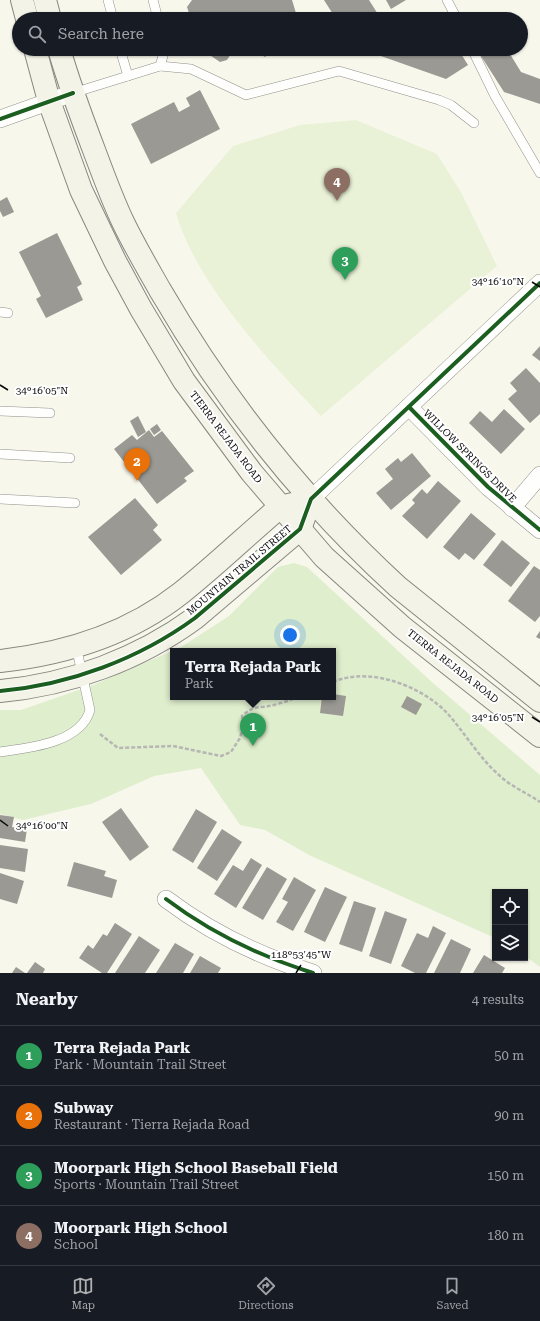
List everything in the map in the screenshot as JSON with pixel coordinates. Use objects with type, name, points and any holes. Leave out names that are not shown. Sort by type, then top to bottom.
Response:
[{"type":"main road","points":[[22,0],[25,12]]},
{"type":"main road","points":[[45,0],[48,12]]},
{"type":"main road","name":"TIERRA REJADA ROAD","points":[[37,56],[49,101],[81,190],[115,261],[155,335],[184,381],[280,507],[324,558],[402,627],[540,736]]},
{"type":"main road","points":[[61,56],[73,93],[122,222],[175,315],[206,365],[272,454],[329,519],[398,587],[540,701]]},
{"type":"main road","name":"MOUNTAIN TRAIL STREET","points":[[0,662],[47,654],[76,646],[111,633],[165,604],[180,593],[280,507],[311,499]]},
{"type":"main road","name":"MOUNTAIN TRAIL STREET","points":[[0,691],[82,675],[98,670],[178,631],[300,529],[311,499]]},
{"type":"street","points":[[0,119],[73,93]]},
{"type":"street","name":"MOUNTAIN TRAIL STREET","points":[[311,499],[540,282]]},
{"type":"street","name":"WILLOW SPRINGS DRIVE","points":[[409,406],[488,487],[540,530]]},
{"type":"street","points":[[512,508],[540,475]]},
{"type":"street","points":[[166,899],[197,922],[249,950],[313,973]]},
{"type":"lane","points":[[108,0],[111,12]]},
{"type":"lane","points":[[153,0],[156,12]]},
{"type":"lane","points":[[447,0],[453,12]]},
{"type":"lane","points":[[122,56],[128,76]]},
{"type":"lane","points":[[160,66],[163,56]]},
{"type":"lane","points":[[475,56],[495,96],[540,173]]},
{"type":"lane","points":[[73,93],[160,66],[191,68],[246,95],[339,71],[439,100],[451,105],[474,123]]},
{"type":"lane","points":[[0,411],[50,413]]},
{"type":"lane","points":[[0,454],[70,458]]},
{"type":"lane","points":[[0,499],[75,503]]},
{"type":"lane","points":[[0,752],[43,745],[79,729],[88,720],[90,710],[76,646]]},
{"type":"path","points":[[336,681],[341,679],[374,677],[393,682],[433,701],[447,713],[498,775],[540,802]]},
{"type":"path","points":[[100,734],[118,748],[173,746],[221,756],[231,752],[240,738],[242,716],[249,710],[258,706],[273,706],[290,700]]},
{"type":"green space","points":[[356,120],[437,154],[462,194],[497,266],[321,416],[258,347],[217,294],[200,267],[186,240],[176,213],[233,146],[300,125]]},
{"type":"green space","points":[[294,563],[307,567],[433,683],[540,775],[540,967],[528,958],[528,889],[492,889],[492,937],[309,855],[265,830],[240,825],[201,768],[154,776],[91,804],[23,820],[0,814],[0,710],[21,710],[93,685],[170,652],[170,700],[336,700],[336,648],[179,648],[229,616],[278,567]]},
{"type":"building","points":[[192,0],[292,0],[296,12],[189,12],[187,7]]},
{"type":"building","points":[[324,0],[369,0],[377,12],[332,12]]},
{"type":"building","points":[[386,0],[406,0],[391,9]]},
{"type":"building","points":[[211,56],[230,56],[227,60],[220,62]]},
{"type":"building","points":[[381,56],[462,56],[468,65],[446,79]]},
{"type":"building","points":[[481,56],[511,56],[521,72],[540,79],[540,104],[504,92]]},
{"type":"building","points":[[200,90],[220,129],[151,164],[131,124],[174,102],[179,112],[190,106],[186,98]]},
{"type":"building","points":[[7,197],[14,212],[3,217],[0,211],[0,201]]},
{"type":"building","points":[[57,233],[82,284],[77,287],[83,300],[46,318],[36,299],[41,296],[19,252]]},
{"type":"building","points":[[540,346],[540,361],[532,355]]},
{"type":"building","points":[[526,368],[540,383],[540,414],[530,423],[508,399],[517,391],[510,383]]},
{"type":"building","points":[[504,409],[525,429],[501,454],[469,423],[480,411],[492,422]]},
{"type":"building","points":[[138,416],[146,432],[138,437],[130,421]]},
{"type":"building","points":[[157,424],[161,430],[154,435],[150,429]]},
{"type":"building","points":[[149,430],[154,437],[162,431],[194,471],[184,478],[187,481],[157,504],[114,449],[132,435],[137,440]]},
{"type":"building","points":[[412,453],[431,476],[391,510],[376,493],[393,479],[385,469],[398,458],[401,462]]},
{"type":"building","points":[[438,481],[461,501],[427,539],[402,516],[415,503],[412,500],[422,489],[427,494]]},
{"type":"building","points":[[135,498],[158,525],[153,530],[162,540],[121,575],[88,537]]},
{"type":"building","points":[[471,513],[496,534],[474,560],[465,553],[459,560],[443,547]]},
{"type":"building","points":[[502,540],[530,563],[511,587],[483,565]]},
{"type":"building","points":[[534,566],[540,570],[540,616],[535,622],[508,601]]},
{"type":"building","points":[[540,631],[540,639],[536,637]]},
{"type":"building","points":[[336,694],[346,696],[343,716],[320,713],[322,700],[336,700]]},
{"type":"building","points":[[407,696],[422,704],[416,715],[401,707]]},
{"type":"building","points":[[121,808],[149,847],[130,861],[102,822]]},
{"type":"building","points":[[196,809],[217,822],[193,863],[172,850]]},
{"type":"building","points":[[0,815],[14,817],[12,827],[27,829],[25,842],[0,838]]},
{"type":"building","points":[[222,829],[242,842],[217,881],[197,868]]},
{"type":"building","points":[[0,845],[28,849],[25,872],[0,868]]},
{"type":"building","points":[[251,858],[262,865],[236,908],[214,894],[233,865],[243,871]]},
{"type":"building","points":[[74,862],[106,871],[104,876],[117,880],[112,898],[67,886]]},
{"type":"building","points":[[267,867],[287,879],[263,920],[242,908]]},
{"type":"building","points":[[0,873],[24,881],[17,904],[0,899]]},
{"type":"building","points":[[294,877],[316,890],[293,931],[276,922],[288,902],[282,899]]},
{"type":"building","points":[[325,887],[347,897],[325,942],[304,932]]},
{"type":"building","points":[[354,901],[376,908],[362,952],[339,944]]},
{"type":"building","points":[[385,911],[407,919],[391,964],[369,956]]},
{"type":"building","points":[[115,923],[132,934],[107,973],[102,973],[79,958],[88,945],[93,949],[103,934],[107,936]]},
{"type":"building","points":[[433,926],[446,933],[426,973],[415,973],[401,966],[417,933],[428,938]]},
{"type":"building","points":[[139,936],[160,950],[145,973],[115,973]]},
{"type":"building","points":[[451,939],[471,949],[460,973],[434,973]]},
{"type":"building","points":[[175,943],[194,954],[183,973],[156,973]]},
{"type":"building","points":[[484,955],[505,968],[502,973],[473,973]]},
{"type":"building","points":[[200,956],[221,968],[218,973],[190,973]]},
{"type":"building","points":[[35,962],[45,969],[43,973],[27,973]]},
{"type":"building","points":[[16,967],[25,973],[12,973]]},
{"type":"cycle path","points":[[0,119],[73,93]]},
{"type":"cycle path","points":[[0,691],[52,683],[102,668],[151,646],[195,618],[300,529],[311,499],[540,283]]},
{"type":"cycle path","points":[[409,407],[488,487],[540,530]]},
{"type":"cycle path","points":[[166,899],[200,923],[218,933],[255,951],[313,973]]},
{"type":"place","name":"Moorpark High School","points":[[337,201]]},
{"type":"place","name":"Moorpark High School Baseball Field","points":[[345,280]]},
{"type":"place","name":"Subway","points":[[137,481]]},
{"type":"place","name":"Terra Rejada Park","points":[[253,746]]}]
